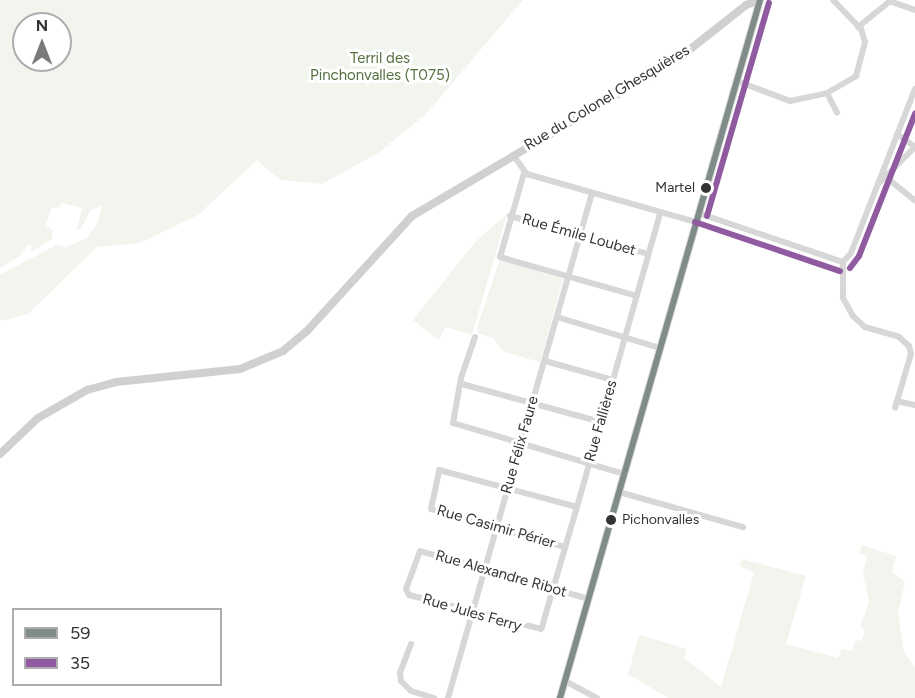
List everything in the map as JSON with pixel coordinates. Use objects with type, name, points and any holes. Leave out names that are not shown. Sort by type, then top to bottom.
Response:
[{"type":"main road","name":"Rue du Colonel Ghesquières","points":[[0,454],[38,418],[87,390],[116,382],[240,369],[272,357],[307,331],[412,216],[513,154],[679,58],[746,5],[760,0]]},
{"type":"street","points":[[560,698],[760,0]]},
{"type":"street","points":[[737,81],[790,100],[827,93],[856,76],[865,42],[858,27],[833,0]]},
{"type":"street","points":[[858,27],[889,1],[915,10]]},
{"type":"street","points":[[895,408],[911,354],[909,345],[899,337],[865,327],[853,315],[843,298],[843,262],[851,254],[915,89]]},
{"type":"street","points":[[827,93],[837,112]]},
{"type":"street","points":[[877,184],[887,178],[915,147],[897,134]]},
{"type":"street","points":[[513,154],[524,173],[695,222]]},
{"type":"street","points":[[524,173],[500,256],[637,296]]},
{"type":"street","points":[[887,178],[915,201]]},
{"type":"street","name":"Rue Félix Faure","points":[[448,698],[592,193]]},
{"type":"street","name":"Rue Fallières","points":[[541,629],[660,213]]},
{"type":"street","points":[[698,213],[843,262]]},
{"type":"street","name":"Rue Émile Loubet","points":[[510,216],[648,254]]},
{"type":"street","points":[[557,317],[660,348]]},
{"type":"street","points":[[476,337],[453,423],[624,474]]},
{"type":"street","points":[[545,361],[613,380]]},
{"type":"street","points":[[462,384],[601,422]]},
{"type":"street","points":[[897,401],[915,405]]},
{"type":"street","name":"Rue Casimir Périer","points":[[508,487],[439,470],[431,509],[565,547]]},
{"type":"street","points":[[508,487],[577,507]]},
{"type":"street","points":[[619,492],[743,527]]},
{"type":"street","name":"Rue Alexandre Ribot","points":[[416,555],[420,550],[589,599]]},
{"type":"street","name":"Rue Jules Ferry","points":[[416,555],[407,593],[473,613],[541,629]]},
{"type":"street","points":[[411,644],[400,673],[401,681],[411,691],[434,698]]},
{"type":"street","points":[[565,681],[597,698]]},
{"type":"green space","name":"Terril des Pinchonvalles (T075)","points":[[0,0],[523,0],[425,115],[378,153],[322,184],[280,180],[257,160],[198,215],[140,243],[97,247],[28,314],[0,321],[0,275],[56,245],[66,247],[87,238],[98,222],[102,206],[91,210],[80,230],[77,229],[82,208],[61,203],[60,207],[51,209],[46,225],[53,231],[52,239],[31,252],[32,245],[28,245],[20,256],[0,268]]},
{"type":"green space","points":[[507,214],[472,335],[445,327],[439,340],[413,320],[475,242]]},
{"type":"green space","points":[[500,259],[563,279],[540,362],[504,352],[493,338],[479,334],[477,328]]},
{"type":"green space","points":[[862,545],[896,556],[892,572],[905,582],[898,614],[904,652],[915,668],[915,698],[668,698],[628,674],[639,635],[687,649],[684,658],[721,687],[754,572],[739,566],[742,559],[806,576],[786,644],[838,658],[842,649],[852,651],[856,640],[862,641],[865,629],[860,627],[869,602],[863,573],[867,556],[859,553]]},
{"type":"transit line","name":"59","points":[[560,698],[760,0]]},
{"type":"transit line","name":"35","points":[[707,216],[769,3]]},
{"type":"transit line","name":"35","points":[[850,268],[859,256],[915,114]]},
{"type":"transit line","name":"35","points":[[695,222],[840,271]]},
{"type":"place","name":"Martel","points":[[706,188]]},
{"type":"place","name":"Pichonvalles","points":[[611,520]]}]
